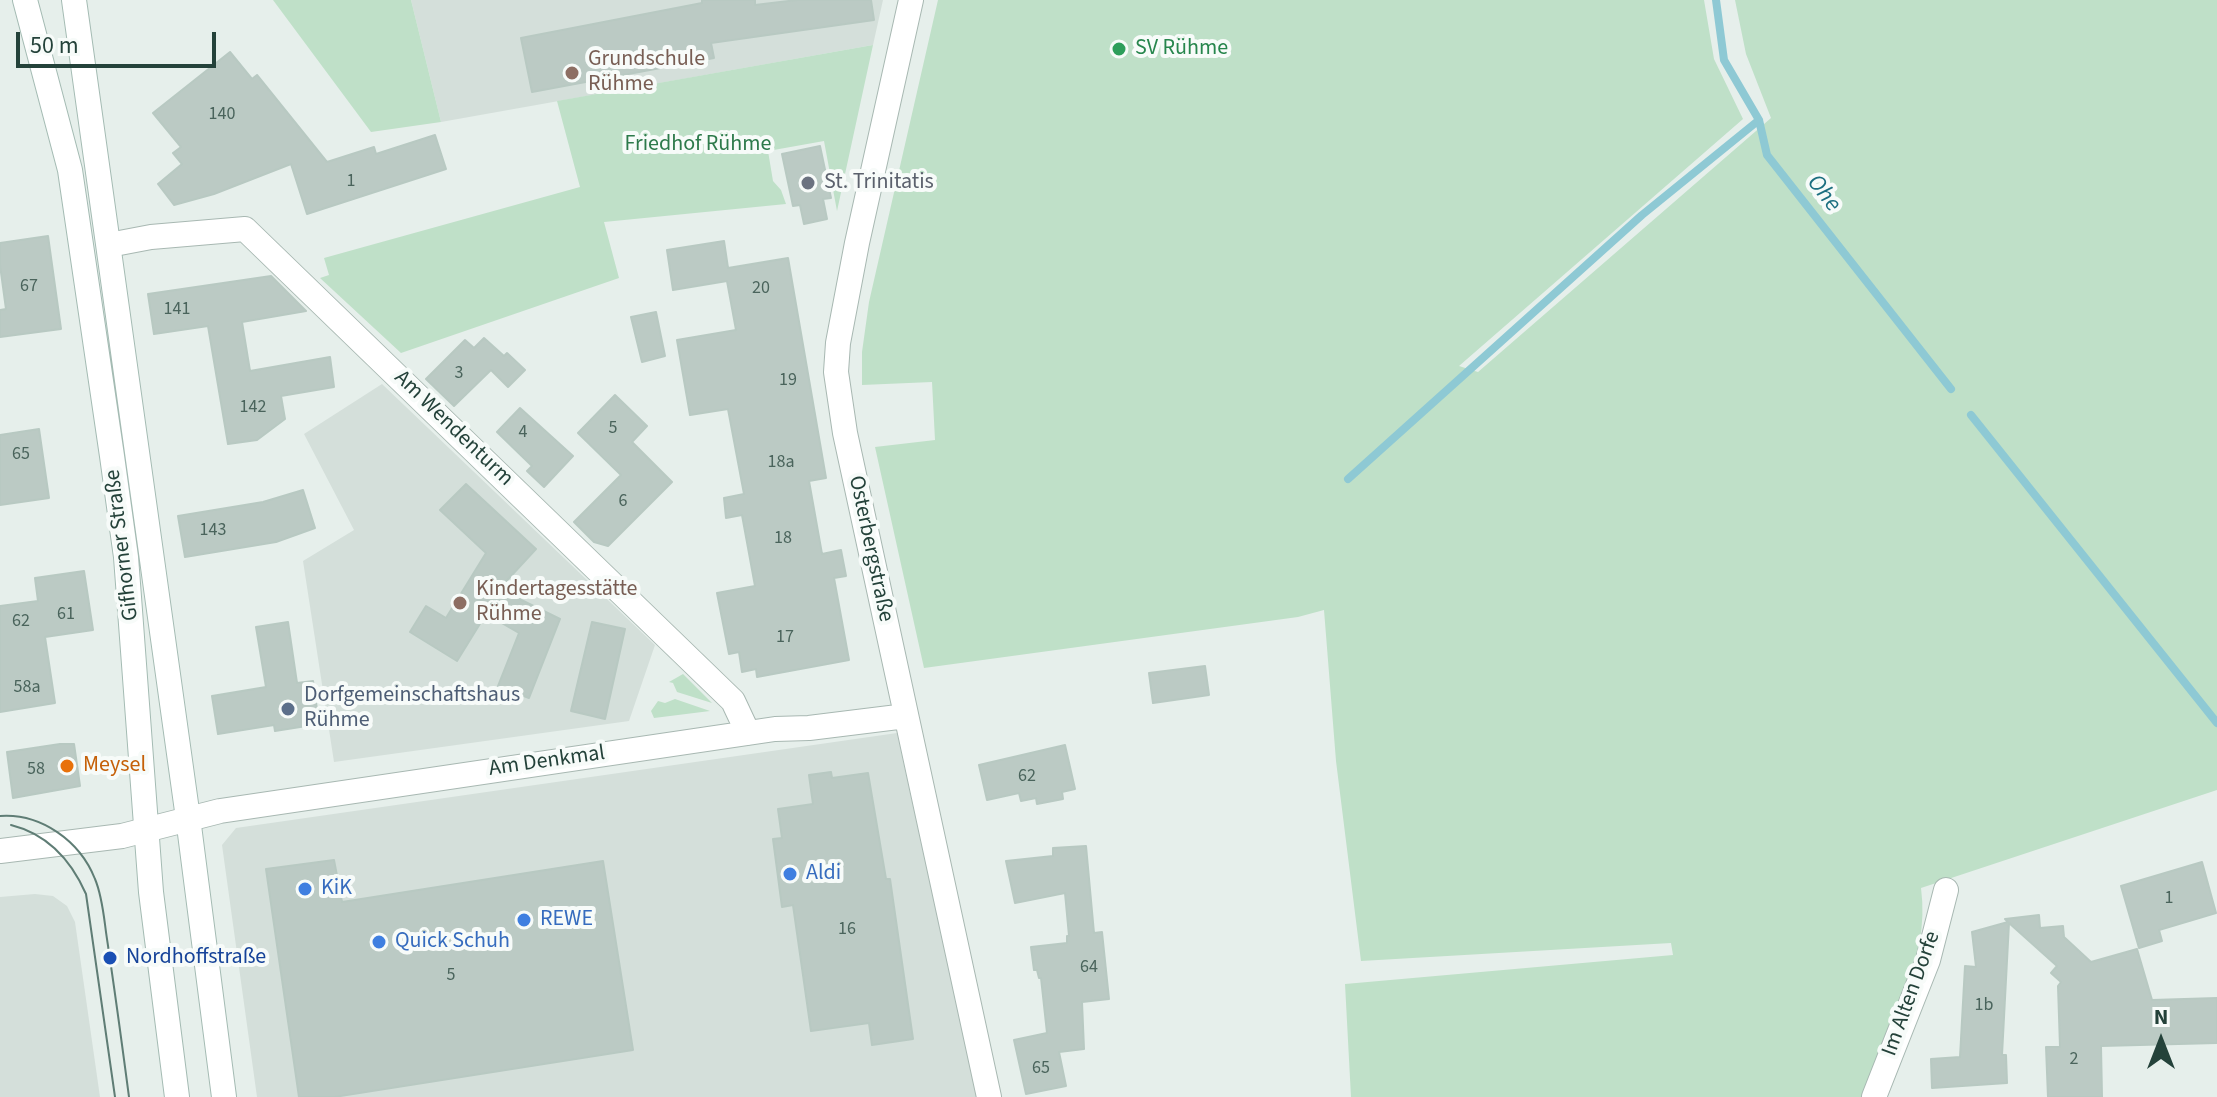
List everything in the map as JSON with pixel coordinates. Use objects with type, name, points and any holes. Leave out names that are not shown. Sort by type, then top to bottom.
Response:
[{"type":"street","name":"Gifhorner Straße","points":[[25,0],[62,134],[82,243],[126,557],[146,830],[160,978],[177,1097]]},
{"type":"street","name":"Gifhorner Straße","points":[[74,0],[224,1097]]},
{"type":"street","name":"Osterbergstraße","points":[[911,0],[857,243],[838,343],[836,372],[845,433],[989,1097]]},
{"type":"street","name":"Am Wendenturm","points":[[109,245],[151,237],[245,229],[733,701],[748,733]]},
{"type":"street","name":"Am Denkmal","points":[[146,830],[188,818],[401,783],[748,733],[906,716]]},
{"type":"street","points":[[0,851],[109,838],[146,830]]},
{"type":"street","name":"Im Alten Dorfe","points":[[1874,1097],[1928,960],[1946,890]]},
{"type":"shaded area","name":"Grundschule Rühme","points":[[411,0],[883,0],[873,45],[441,122]]},
{"type":"shaded area","name":"Kindertagesstätte Rühme","points":[[382,384],[655,645],[629,721],[334,762],[303,561],[354,530],[304,434]]},
{"type":"shaded area","points":[[897,733],[977,1097],[257,1097],[222,845],[236,828]]},
{"type":"shaded area","points":[[53,896],[67,906],[75,922],[100,1097],[0,1097],[0,897]]},
{"type":"green space","points":[[273,0],[411,0],[441,122],[371,132]]},
{"type":"green space","points":[[938,0],[1704,0],[1714,59],[1743,119],[1459,366],[1478,372],[1771,118],[1746,54],[1735,0],[2217,0],[2217,790],[1921,888],[1920,942],[1914,969],[1861,1097],[1351,1097],[1345,984],[1673,955],[1671,943],[1361,961],[1336,761],[1324,610],[1298,617],[924,668],[875,447],[935,440],[932,382],[862,385],[862,352],[869,302]]},
{"type":"green space","name":"Friedhof Rühme","points":[[873,45],[837,211],[824,141],[768,151],[773,181],[781,190],[786,204],[604,222],[619,278],[401,353],[320,278],[329,275],[324,258],[580,187],[557,101]]},
{"type":"green space","points":[[683,674],[712,703],[677,692],[673,683],[669,682]]},
{"type":"green space","points":[[675,699],[710,711],[654,718],[651,711],[658,701],[665,703]]},
{"type":"building","points":[[702,0],[755,0],[755,5],[797,0],[871,0],[874,20],[711,43],[714,58],[532,92],[521,38],[702,3]]},
{"type":"building","points":[[230,52],[252,79],[257,75],[327,162],[374,147],[376,154],[435,135],[446,169],[307,214],[291,164],[214,194],[174,205],[158,184],[182,164],[173,153],[181,147],[153,113]]},
{"type":"building","name":"St. Trinitatis","points":[[820,146],[831,198],[823,199],[827,219],[804,224],[800,205],[793,206],[782,154]]},
{"type":"building","points":[[48,236],[61,329],[0,337],[0,310],[6,309],[0,243]]},
{"type":"building","points":[[724,241],[728,268],[788,258],[826,478],[809,481],[822,554],[841,550],[846,576],[834,578],[849,660],[757,677],[756,669],[742,672],[739,652],[729,654],[717,593],[755,586],[742,515],[726,518],[724,498],[744,494],[728,409],[690,415],[677,340],[736,330],[727,281],[673,290],[667,250]]},
{"type":"building","points":[[271,276],[306,311],[242,322],[250,371],[330,357],[334,387],[281,396],[285,419],[257,440],[228,444],[208,326],[154,334],[148,294]]},
{"type":"building","points":[[656,312],[665,356],[642,362],[631,317]]},
{"type":"building","points":[[484,338],[525,370],[508,387],[491,370],[454,406],[426,379],[465,340],[474,348]]},
{"type":"building","points":[[615,395],[647,426],[632,442],[672,482],[608,546],[594,542],[574,522],[621,475],[578,433]]},
{"type":"building","points":[[520,408],[573,456],[544,487],[527,471],[532,466],[497,432]]},
{"type":"building","points":[[39,429],[49,498],[0,505],[0,435]]},
{"type":"building","points":[[466,484],[536,549],[499,589],[560,619],[529,698],[498,686],[519,633],[486,614],[457,661],[410,632],[426,606],[446,618],[486,553],[440,510]]},
{"type":"building","points":[[303,490],[315,528],[276,542],[185,557],[178,516],[263,502]]},
{"type":"building","points":[[84,571],[93,630],[45,637],[55,703],[0,712],[0,606],[38,601],[35,578]]},
{"type":"building","points":[[288,622],[297,683],[313,681],[319,724],[275,731],[274,725],[218,734],[212,696],[266,687],[256,627]]},
{"type":"building","points":[[592,622],[625,629],[605,719],[571,711]]},
{"type":"building","points":[[1205,666],[1209,695],[1153,703],[1149,673]]},
{"type":"building","points":[[74,744],[80,786],[13,798],[7,752]]},
{"type":"building","points":[[1065,745],[1075,789],[1062,792],[1063,799],[1037,804],[1036,798],[1021,801],[1019,793],[987,800],[979,765]]},
{"type":"building","points":[[831,772],[832,778],[868,773],[886,879],[890,879],[913,1039],[872,1045],[869,1023],[811,1031],[793,905],[782,907],[773,839],[782,838],[778,809],[813,804],[809,775]]},
{"type":"building","points":[[1086,846],[1094,933],[1102,932],[1109,999],[1082,1002],[1084,1049],[1059,1052],[1066,1086],[1026,1094],[1014,1040],[1047,1033],[1041,978],[1034,970],[1031,947],[1067,943],[1069,936],[1065,893],[1015,903],[1006,861],[1053,856],[1053,848]]},
{"type":"building","points":[[334,860],[342,902],[603,861],[633,1050],[334,1097],[299,1097],[266,869]]},
{"type":"building","points":[[2202,862],[2216,913],[2159,930],[2162,941],[2139,948],[2121,886]]},
{"type":"building","points":[[2039,915],[2040,928],[2063,926],[2064,937],[2091,962],[2137,949],[2152,1000],[2217,998],[2217,1043],[2101,1046],[2102,1097],[2048,1097],[2046,1047],[2060,1047],[2058,986],[2061,982],[2051,973],[2057,966],[2009,923],[2002,1055],[2006,1055],[2007,1083],[1932,1088],[1931,1059],[1960,1057],[1965,966],[1976,967],[1972,932],[2008,922],[2005,919]]},
{"type":"waterway","name":"Ohe","points":[[1716,0],[1724,60],[1759,120],[1767,155],[1951,389]]},
{"type":"waterway","points":[[1348,479],[1642,215],[1759,120]]},
{"type":"waterway","name":"Ohe","points":[[1971,415],[2217,723]]},
{"type":"tram line","points":[[0,816],[30,819],[57,832],[80,853],[95,879],[103,909],[129,1097]]},
{"type":"tram line","points":[[11,825],[36,835],[56,850],[73,870],[86,894],[115,1097]]},
{"type":"place","name":"SV Rühme","points":[[1119,49]]},
{"type":"place","name":"Grundschule Rühme","points":[[572,73]]},
{"type":"place","name":"St. Trinitatis","points":[[808,183]]},
{"type":"place","name":"Kindertagesstätte Rühme","points":[[460,603]]},
{"type":"place","name":"Dorfgemeinschaftshaus Rühme","points":[[288,709]]},
{"type":"place","name":"Meysel","points":[[67,766]]},
{"type":"place","name":"Aldi","points":[[790,874]]},
{"type":"place","name":"KiK","points":[[305,889]]},
{"type":"place","name":"REWE","points":[[524,920]]},
{"type":"place","name":"Quick Schuh","points":[[379,942]]},
{"type":"place","name":"Nordhoffstraße","points":[[110,958]]}]
